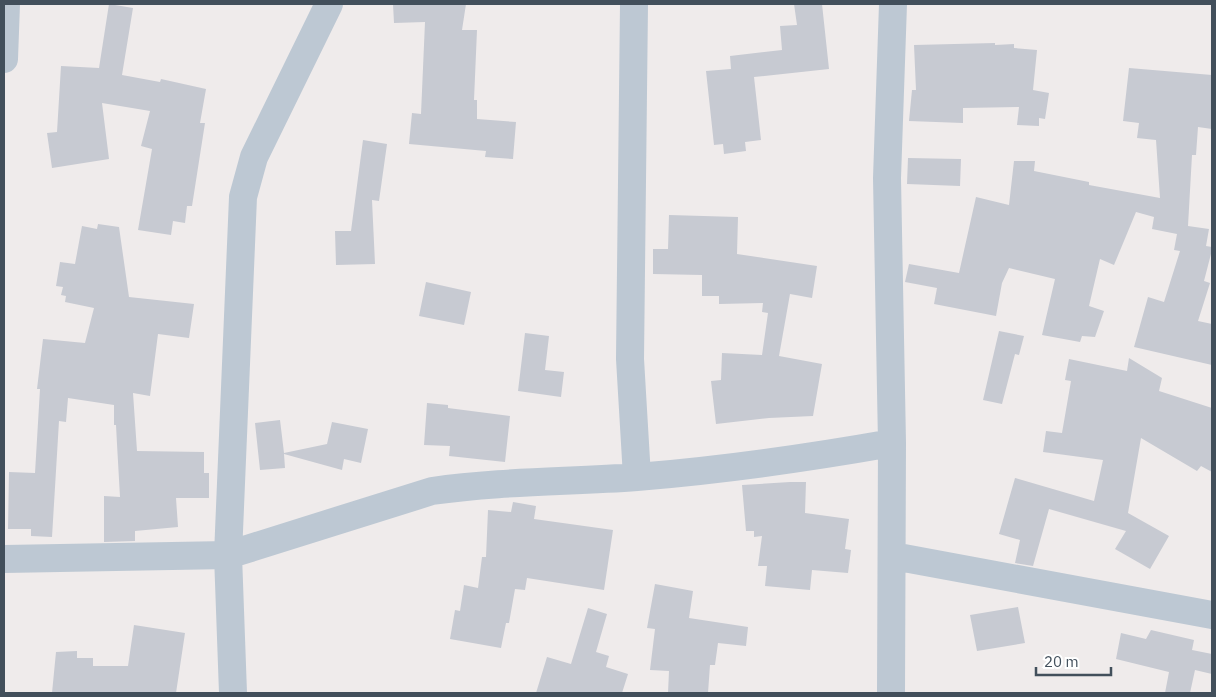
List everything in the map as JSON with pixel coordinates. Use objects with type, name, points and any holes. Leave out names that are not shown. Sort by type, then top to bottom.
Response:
[{"type":"street","points":[[4,59],[6,4]]},
{"type":"street","points":[[233,693],[228,555],[243,197],[254,157],[329,4]]},
{"type":"street","points":[[634,4],[630,359],[637,476]]},
{"type":"street","points":[[891,693],[893,556],[887,178],[892,4]]},
{"type":"street","points":[[4,559],[228,555],[432,491],[462,487],[637,476],[789,462],[892,443]]},
{"type":"street","points":[[893,556],[1212,615]]},
{"type":"building","points":[[109,4],[133,8],[122,75],[160,82],[161,79],[206,89],[200,123],[205,123],[192,206],[187,206],[185,223],[173,221],[171,235],[138,230],[152,149],[141,146],[150,111],[102,103],[109,159],[52,168],[47,133],[57,132],[61,66],[99,68]]},
{"type":"building","points":[[393,4],[466,4],[462,30],[477,30],[474,100],[477,100],[477,119],[516,122],[513,159],[485,157],[486,151],[409,144],[412,113],[421,114],[425,22],[394,23]]},
{"type":"building","points":[[794,4],[822,4],[829,69],[754,77],[761,140],[745,142],[746,151],[724,154],[723,144],[714,145],[706,71],[731,69],[730,56],[782,50],[780,26],[797,25]]},
{"type":"building","points":[[995,43],[995,45],[1014,44],[1014,48],[1037,50],[1033,90],[1049,93],[1045,119],[1039,118],[1039,126],[1017,125],[1019,107],[963,108],[963,123],[909,121],[912,90],[916,90],[914,45]]},
{"type":"building","points":[[1129,68],[1212,75],[1212,129],[1198,127],[1196,155],[1192,155],[1188,226],[1209,229],[1206,246],[1212,247],[1212,250],[1204,281],[1210,283],[1198,321],[1212,324],[1212,365],[1134,347],[1148,297],[1164,302],[1180,251],[1174,250],[1177,234],[1152,229],[1154,217],[1136,212],[1114,265],[1100,259],[1089,306],[1104,311],[1095,337],[1082,336],[1080,342],[1042,335],[1055,279],[1009,268],[1002,283],[996,316],[934,304],[937,288],[905,282],[909,264],[959,273],[976,197],[1009,205],[1014,161],[1035,161],[1034,171],[1089,182],[1089,185],[1160,198],[1156,140],[1137,138],[1139,123],[1123,121]]},
{"type":"building","points":[[363,140],[387,144],[379,201],[372,200],[375,264],[336,265],[335,231],[351,231]]},
{"type":"building","points":[[908,158],[961,159],[960,186],[907,184]]},
{"type":"building","points":[[669,215],[738,217],[737,254],[817,266],[812,298],[790,294],[779,356],[822,364],[813,416],[769,418],[716,424],[711,381],[721,380],[722,353],[762,355],[768,313],[762,312],[763,303],[719,304],[719,296],[702,296],[702,275],[653,274],[653,249],[668,249]]},
{"type":"building","points":[[98,224],[119,227],[129,297],[194,304],[189,338],[158,334],[150,396],[133,393],[137,451],[204,452],[204,473],[209,473],[209,498],[176,498],[178,527],[135,531],[135,541],[104,542],[104,496],[120,497],[114,405],[68,398],[66,422],[59,421],[52,537],[31,536],[31,529],[8,529],[9,472],[35,473],[40,389],[37,389],[43,339],[85,343],[94,308],[65,302],[66,296],[61,295],[63,287],[56,286],[60,262],[75,264],[82,226],[97,229]]},
{"type":"building","points":[[426,282],[471,292],[464,325],[419,316]]},
{"type":"building","points":[[999,331],[1024,336],[1019,355],[1015,354],[1002,404],[983,400]]},
{"type":"building","points":[[525,333],[549,336],[545,370],[564,372],[561,397],[518,391]]},
{"type":"building","points":[[1129,358],[1162,378],[1159,391],[1212,408],[1212,472],[1201,466],[1197,471],[1141,438],[1128,513],[1169,536],[1150,569],[1115,549],[1126,531],[1049,509],[1033,566],[1015,563],[1020,540],[999,534],[1015,478],[1094,501],[1103,460],[1043,452],[1046,431],[1062,433],[1071,381],[1065,380],[1069,359],[1127,371]]},
{"type":"building","points":[[427,403],[448,405],[448,408],[510,416],[505,462],[449,456],[450,446],[424,445]]},
{"type":"building","points":[[280,420],[284,453],[327,444],[332,422],[368,429],[361,463],[344,459],[342,470],[284,454],[285,468],[260,470],[255,423]]},
{"type":"building","points":[[806,482],[805,513],[849,519],[845,549],[851,550],[848,573],[812,570],[810,590],[765,586],[767,566],[758,566],[762,536],[754,537],[754,531],[746,531],[742,485]]},
{"type":"building","points":[[513,502],[536,506],[534,519],[613,530],[604,590],[527,578],[525,590],[515,589],[509,623],[506,623],[501,648],[450,639],[455,610],[460,611],[464,585],[478,588],[482,557],[486,557],[488,510],[511,512]]},
{"type":"building","points":[[655,584],[693,591],[689,618],[748,627],[746,646],[718,643],[715,665],[710,665],[708,693],[668,693],[669,671],[650,670],[655,629],[647,628]]},
{"type":"building","points":[[1018,607],[1025,643],[977,651],[970,615]]},
{"type":"building","points":[[588,608],[607,614],[596,652],[609,656],[606,667],[628,674],[622,693],[536,693],[547,657],[571,664]]},
{"type":"building","points":[[134,625],[185,633],[176,693],[52,693],[56,652],[77,651],[77,658],[93,658],[93,666],[128,666]]},
{"type":"building","points":[[1151,630],[1194,640],[1192,650],[1212,654],[1212,674],[1195,670],[1190,693],[1165,693],[1169,672],[1116,659],[1121,633],[1146,639]]}]
